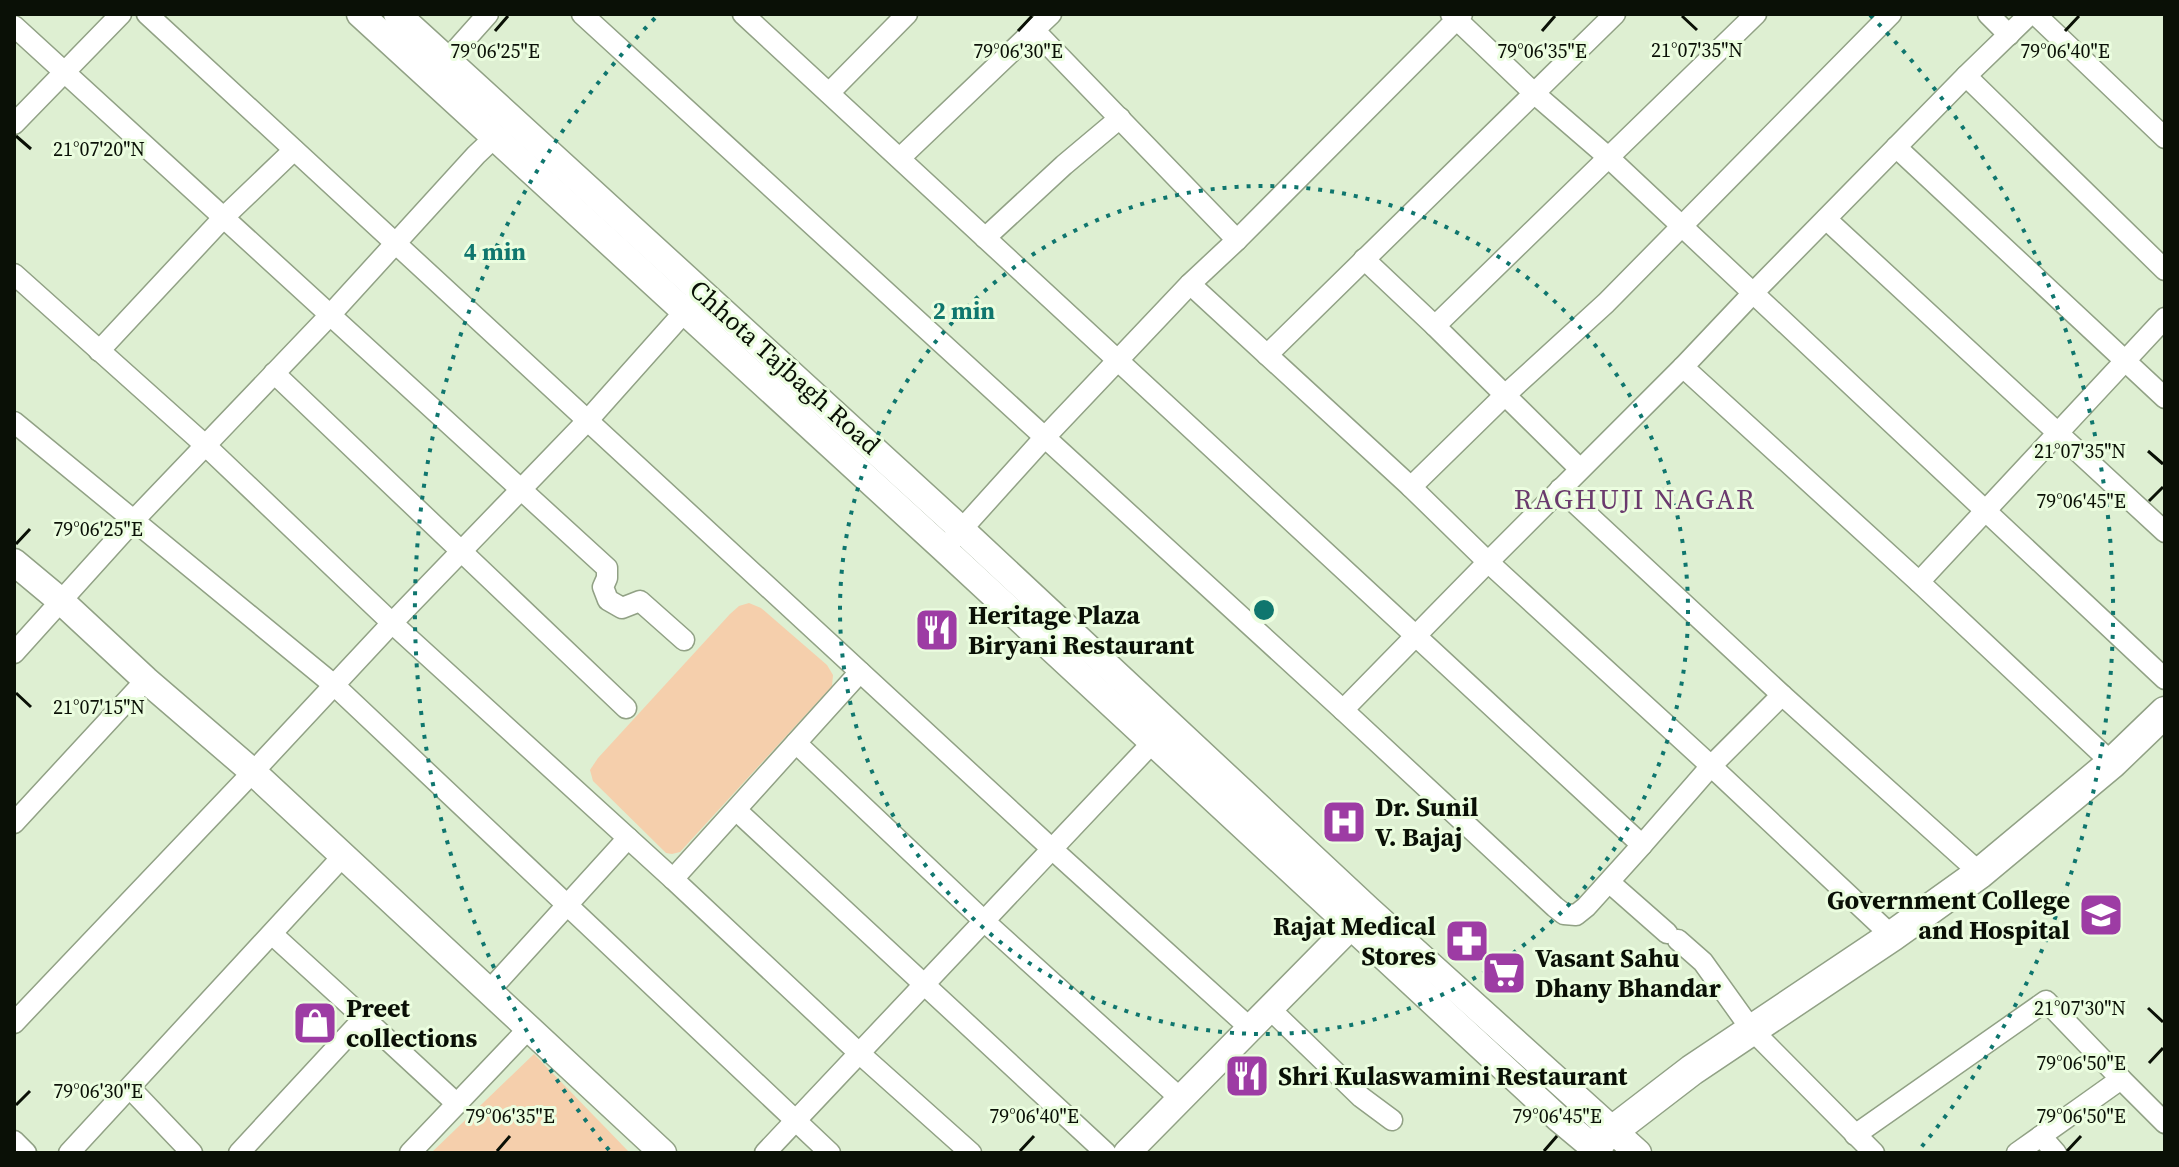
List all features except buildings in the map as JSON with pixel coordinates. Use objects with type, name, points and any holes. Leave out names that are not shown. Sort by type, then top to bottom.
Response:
[{"type":"main road","points":[[360,14],[943,548],[1161,733],[1360,917],[1596,1146],[1638,1153]]},
{"type":"main road","name":"Chhota Tajbagh Road","points":[[397,14],[962,530],[1161,733]]},
{"type":"main road","points":[[14,562],[253,772],[663,1153]]},
{"type":"main road","points":[[1596,1146],[1692,1070],[1980,873],[2112,763],[2165,712]]},
{"type":"main road","points":[[1127,1153],[1360,917]]},
{"type":"street","points":[[14,124],[121,14]]},
{"type":"street","points":[[147,14],[1250,1028]]},
{"type":"street","points":[[447,60],[488,14]]},
{"type":"street","points":[[582,14],[1564,914],[1576,915],[1609,882],[1711,766],[1782,695]]},
{"type":"street","points":[[743,14],[1642,845]]},
{"type":"street","points":[[900,158],[1051,14]]},
{"type":"street","points":[[1267,355],[1615,14]]},
{"type":"street","points":[[1435,326],[1756,14]]},
{"type":"street","points":[[1411,487],[1606,303],[1891,14]]},
{"type":"street","points":[[1988,14],[2009,35]]},
{"type":"street","points":[[1343,710],[1966,76],[2032,14],[2165,138]]},
{"type":"street","points":[[829,93],[904,15]]},
{"type":"street","points":[[943,548],[1190,284],[1456,16],[1535,94],[1682,225],[2165,679]]},
{"type":"street","points":[[14,26],[607,568],[603,587],[608,600],[622,608],[640,601],[684,640]]},
{"type":"street","points":[[1034,30],[1237,240]]},
{"type":"street","points":[[1966,76],[2165,270]]},
{"type":"street","points":[[985,238],[1120,118]]},
{"type":"street","points":[[14,653],[134,520],[495,137]]},
{"type":"street","points":[[1896,147],[2165,398]]},
{"type":"street","points":[[99,351],[224,217],[294,150]]},
{"type":"street","points":[[1826,219],[2165,532]]},
{"type":"street","points":[[1364,259],[1580,469]]},
{"type":"street","points":[[14,274],[205,445],[392,623],[971,1153]]},
{"type":"street","points":[[1190,284],[1892,936]]},
{"type":"street","points":[[14,1023],[588,420],[703,291]]},
{"type":"street","points":[[1919,582],[2165,318]]},
{"type":"street","points":[[1683,367],[2112,763]]},
{"type":"street","points":[[274,373],[626,708]]},
{"type":"street","points":[[14,422],[334,685],[830,1153]]},
{"type":"street","points":[[1560,489],[1980,873]]},
{"type":"street","points":[[673,879],[860,672]]},
{"type":"street","points":[[14,823],[146,680]]},
{"type":"street","points":[[765,1153],[1161,733]]},
{"type":"street","points":[[796,743],[984,921],[1181,1099]]},
{"type":"street","points":[[736,810],[1106,1153]]},
{"type":"street","points":[[489,991],[628,838]]},
{"type":"street","points":[[69,1153],[343,856]]},
{"type":"street","points":[[1609,882],[1703,962],[1751,1029],[1874,1153]]},
{"type":"street","points":[[272,934],[457,1104]]},
{"type":"street","points":[[1855,1135],[2046,1001],[2165,1123]]},
{"type":"street","points":[[1270,1009],[1361,1097],[1392,1120]]},
{"type":"street","points":[[239,1153],[364,1018]]},
{"type":"street","points":[[410,1153],[529,1028]]},
{"type":"street","points":[[2017,1153],[2121,1079]]},
{"type":"street","points":[[130,1088],[192,1153]]},
{"type":"street","points":[[2041,1136],[2056,1153]]},
{"type":"street","points":[[14,1141],[26,1153]]},
{"type":"shaded area","points":[[749,603],[761,608],[827,665],[833,675],[832,686],[680,852],[666,853],[593,781],[590,770],[730,614],[739,606]]},
{"type":"shaded area","points":[[534,1054],[630,1153],[431,1153]]},
{"type":"place","name":"Heritage Plaza Biryani Restaurant","points":[[937,630]]},
{"type":"place","name":"Dr. Sunil V. Bajaj","points":[[1344,822]]},
{"type":"place","name":"Government College and Hospital","points":[[2101,915]]},
{"type":"place","name":"Rajat Medical Stores","points":[[1467,941]]},
{"type":"place","name":"Vasant Sahu Dhany Bhandar","points":[[1504,973]]},
{"type":"place","name":"Preet collections","points":[[315,1023]]},
{"type":"place","name":"Shri Kulaswamini Restaurant","points":[[1247,1076]]},
{"type":"district","name":"RAGHUJI NAGAR","points":[[1635,499]]}]
